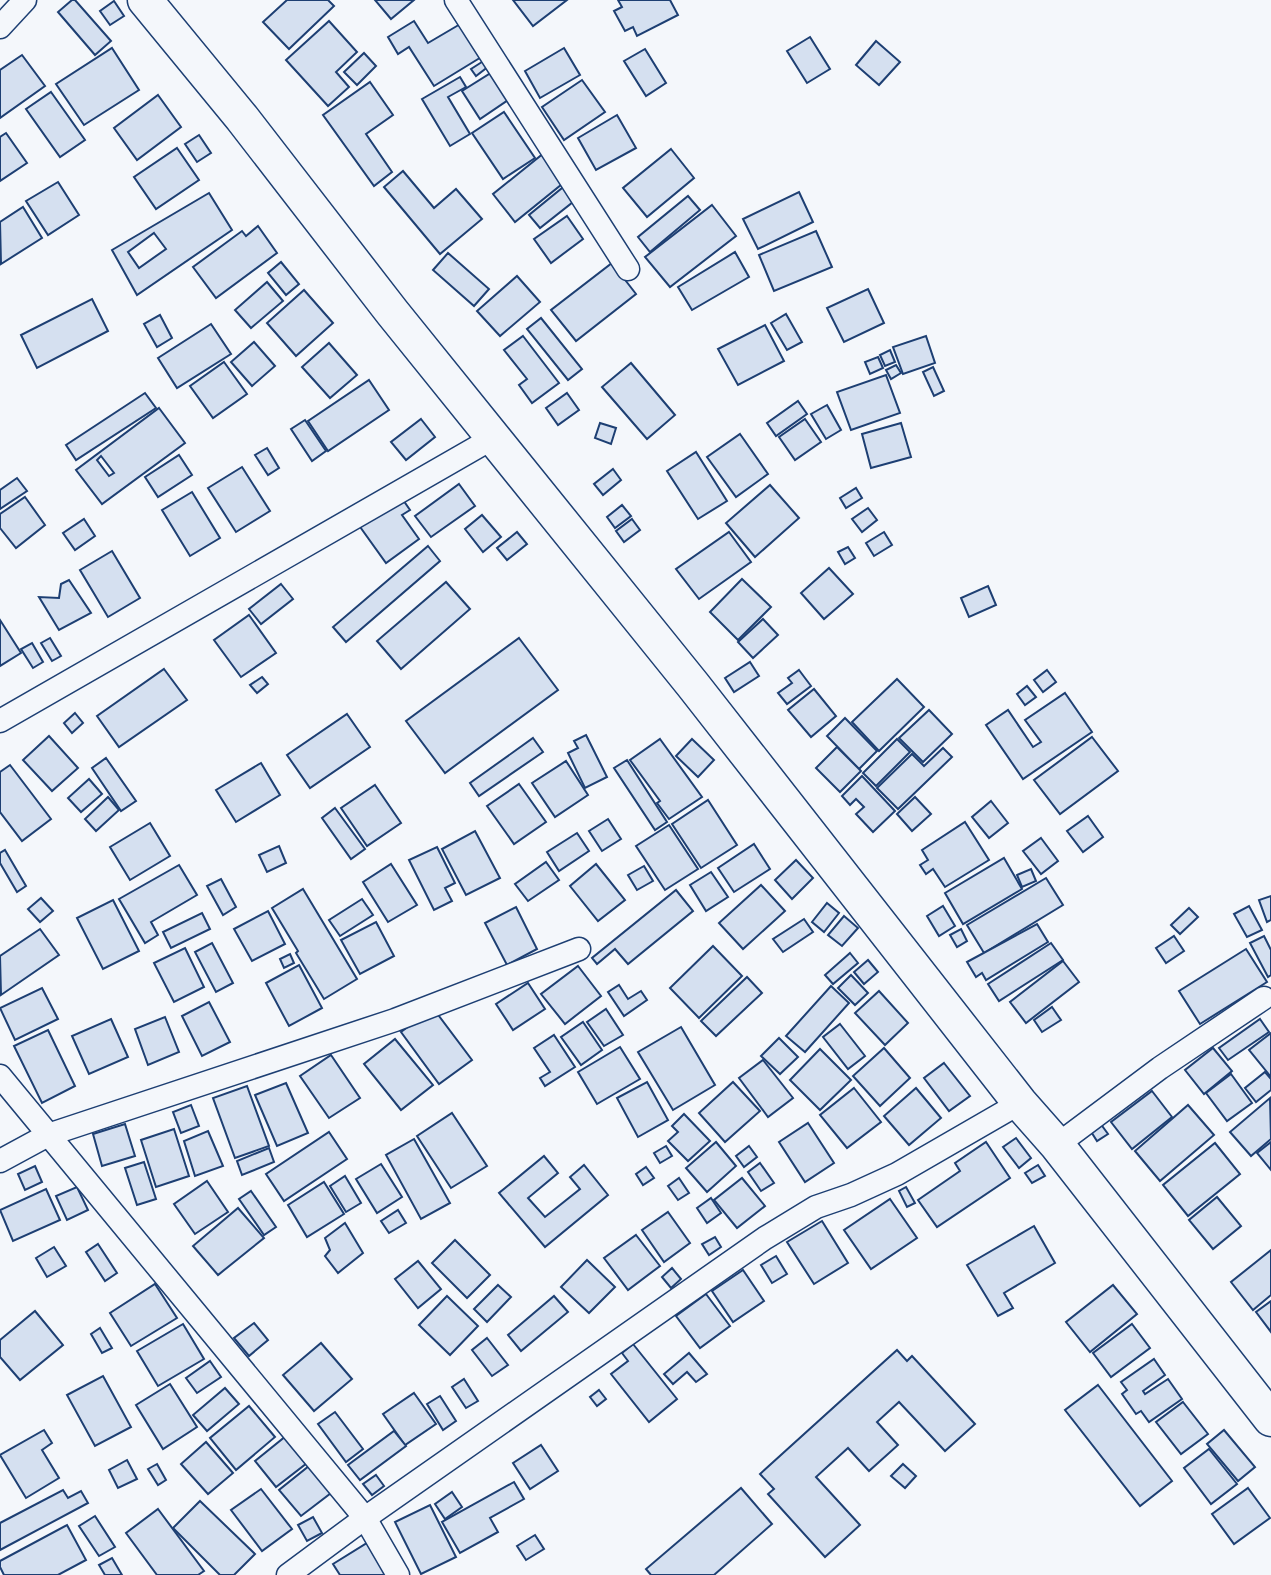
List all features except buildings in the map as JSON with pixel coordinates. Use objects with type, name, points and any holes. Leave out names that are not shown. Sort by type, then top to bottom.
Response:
[{"type":"main road","points":[[145,0],[693,685],[1271,1419]]},
{"type":"street","points":[[0,27],[25,0]]},
{"type":"street","points":[[456,0],[628,269]]},
{"type":"street","points":[[0,721],[493,438]]},
{"type":"street","points":[[0,1161],[48,1135],[395,1020],[579,949]]},
{"type":"street","points":[[1057,1145],[1160,1068],[1264,998]]},
{"type":"street","points":[[0,1076],[365,1518],[398,1575]]},
{"type":"street","points":[[288,1575],[765,1238],[816,1207],[897,1174],[1020,1103]]}]
